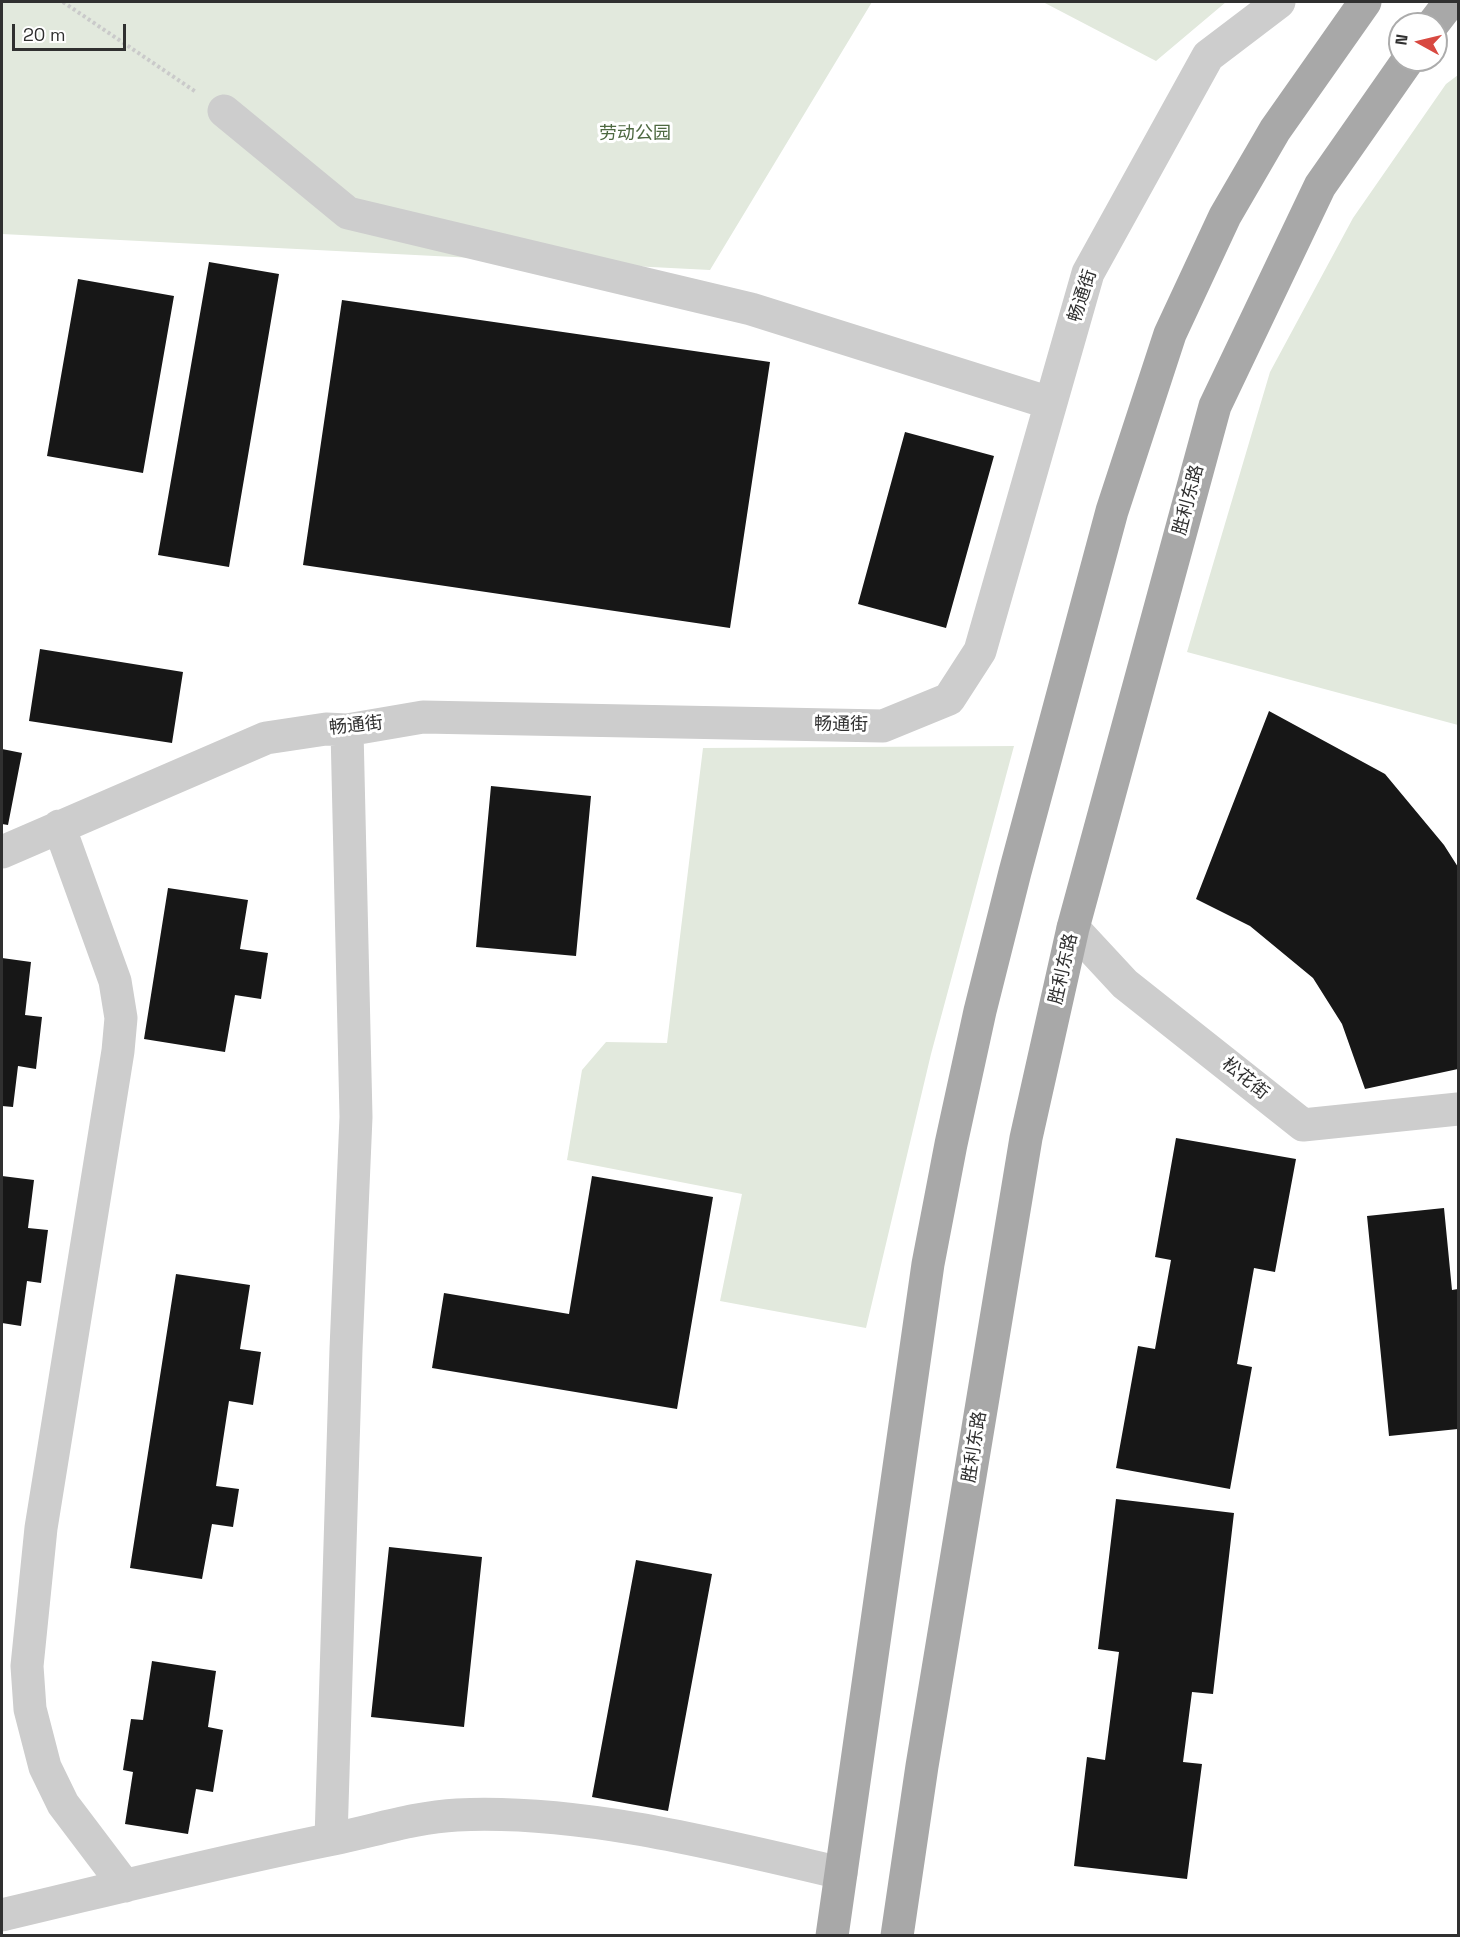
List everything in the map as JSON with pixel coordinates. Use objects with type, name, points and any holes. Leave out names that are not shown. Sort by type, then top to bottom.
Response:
[{"type":"main road","points":[[832,1935],[928,1264],[951,1144],[980,1011],[1015,872],[1112,512],[1170,334],[1226,216],[1275,130],[1365,2]]},
{"type":"main road","name":"胜利东路","points":[[897,1935],[922,1766],[1026,1138],[1073,928],[1215,406],[1320,186],[1400,72]]},
{"type":"street","name":"畅通街","points":[[2,852],[266,738],[326,729],[347,730],[423,717],[883,726],[949,699],[980,651],[1088,273],[1208,56],[1279,2]]},
{"type":"street","points":[[224,111],[348,213],[752,309],[1050,403]]},
{"type":"street","points":[[331,1839],[345,1360],[356,1117],[347,730]]},
{"type":"street","points":[[59,826],[111,971],[121,1018],[116,1063],[41,1528],[27,1666],[30,1709],[45,1767],[63,1804],[125,1886]]},
{"type":"street","name":"松花街","points":[[1073,928],[1125,984],[1303,1125],[1458,1108]]},
{"type":"street","points":[[2,1915],[331,1839],[455,1815],[527,1815],[601,1824],[758,1854],[841,1873]]},
{"type":"path","points":[[63,2],[224,111]]},
{"type":"green space","name":"劳动公园","points":[[2,2],[872,2],[710,270],[2,234]]},
{"type":"green space","points":[[1043,2],[1226,2],[1156,61]]},
{"type":"green space","points":[[1458,75],[1458,725],[1187,652],[1270,372],[1353,218],[1446,84]]},
{"type":"green space","points":[[1014,746],[931,1054],[866,1328],[720,1301],[742,1194],[567,1160],[582,1070],[606,1042],[667,1043],[703,748]]},
{"type":"building","points":[[209,262],[279,274],[229,567],[158,555]]},
{"type":"building","points":[[78,279],[174,296],[143,473],[47,456]]},
{"type":"building","points":[[342,300],[770,362],[730,628],[303,565]]},
{"type":"building","points":[[905,432],[994,456],[946,628],[858,604]]},
{"type":"building","points":[[40,649],[183,672],[172,743],[29,721]]},
{"type":"building","points":[[1269,711],[1385,774],[1444,845],[1458,867],[1458,1069],[1365,1089],[1342,1024],[1313,978],[1250,926],[1196,899]]},
{"type":"building","points":[[2,749],[22,753],[8,825],[2,824]]},
{"type":"building","points":[[491,786],[591,796],[576,956],[476,947]]},
{"type":"building","points":[[168,888],[248,900],[240,949],[268,953],[261,999],[235,995],[225,1052],[144,1039]]},
{"type":"building","points":[[2,958],[31,962],[25,1015],[42,1017],[36,1069],[18,1066],[13,1107],[2,1106]]},
{"type":"building","points":[[1176,1138],[1296,1159],[1275,1272],[1254,1268],[1237,1364],[1252,1367],[1230,1489],[1116,1468],[1138,1346],[1155,1349],[1171,1260],[1155,1257]]},
{"type":"building","points":[[2,1176],[34,1180],[28,1228],[48,1230],[41,1283],[27,1281],[21,1326],[2,1323]]},
{"type":"building","points":[[592,1176],[713,1197],[677,1409],[432,1368],[444,1293],[569,1314]]},
{"type":"building","points":[[1444,1208],[1452,1290],[1458,1289],[1458,1429],[1389,1436],[1367,1216]]},
{"type":"building","points":[[176,1274],[250,1285],[240,1349],[261,1352],[253,1405],[229,1401],[216,1486],[239,1489],[233,1527],[212,1524],[202,1579],[130,1568]]},
{"type":"building","points":[[1116,1499],[1234,1513],[1213,1694],[1192,1692],[1183,1762],[1202,1764],[1187,1879],[1074,1866],[1087,1757],[1105,1760],[1119,1652],[1098,1649]]},
{"type":"building","points":[[389,1547],[482,1557],[464,1727],[371,1717]]},
{"type":"building","points":[[636,1560],[712,1574],[668,1811],[592,1797]]},
{"type":"building","points":[[152,1661],[216,1671],[208,1727],[223,1730],[213,1792],[196,1789],[188,1834],[125,1824],[133,1772],[123,1770],[131,1719],[143,1720]]}]
